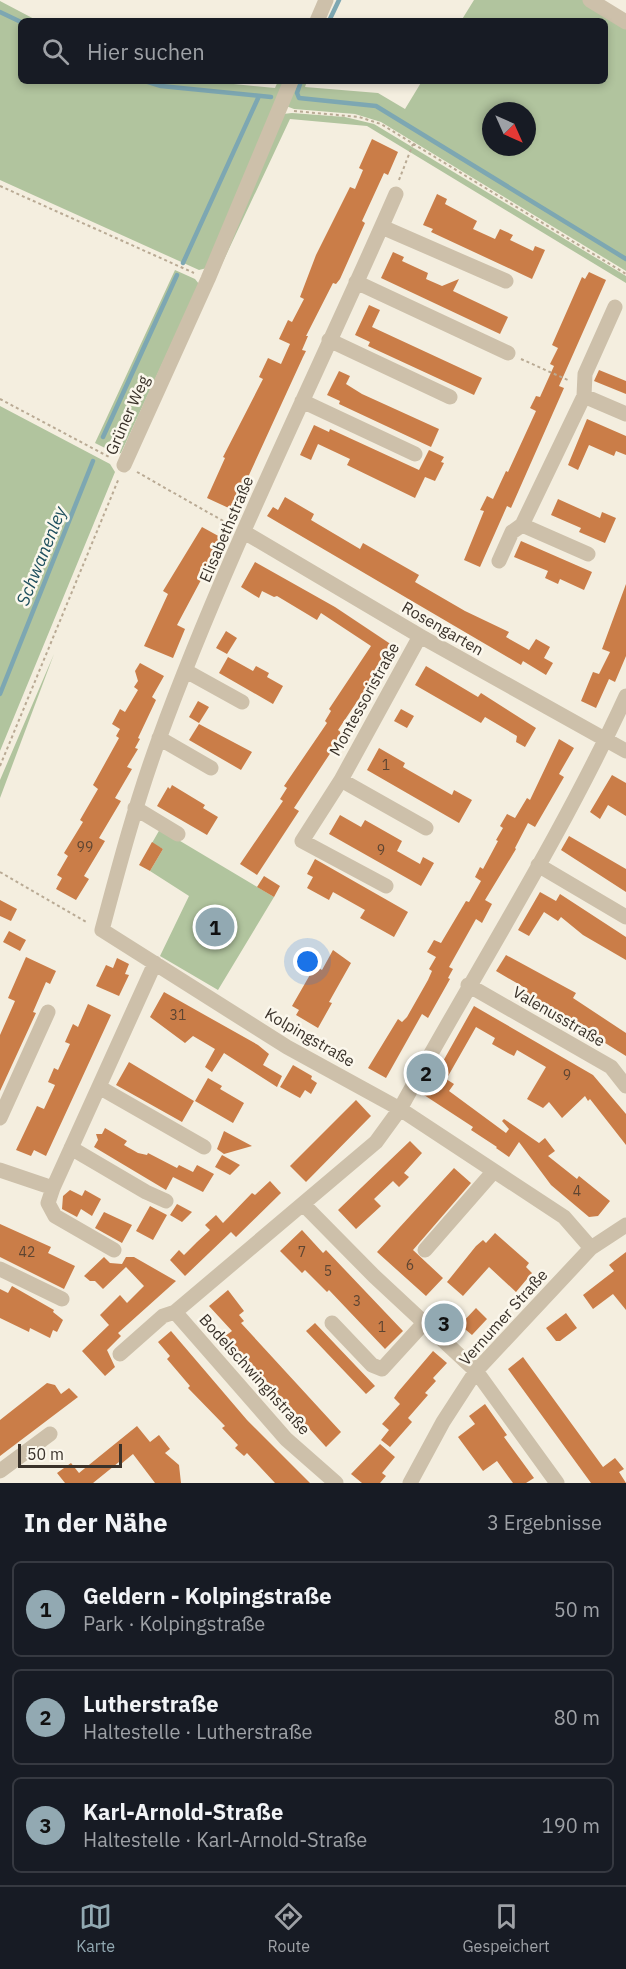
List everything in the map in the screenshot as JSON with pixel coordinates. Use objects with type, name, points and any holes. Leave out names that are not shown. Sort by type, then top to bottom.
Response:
[{"type":"street","points":[[318,18],[326,0]]},
{"type":"street","points":[[590,0],[626,22]]},
{"type":"street","name":"Grüner Weg","points":[[124,465],[208,279],[290,84]]},
{"type":"street","name":"Elisabethstraße","points":[[102,930],[135,808],[159,738],[244,532],[396,194]]},
{"type":"street","points":[[382,227],[506,281]]},
{"type":"street","points":[[356,282],[508,353]]},
{"type":"street","points":[[499,561],[512,532],[522,525],[584,396],[585,374],[615,307]]},
{"type":"street","points":[[329,340],[450,397]]},
{"type":"street","points":[[584,396],[626,414]]},
{"type":"street","points":[[302,401],[415,454]]},
{"type":"street","points":[[522,525],[588,554]]},
{"type":"street","name":"Rosengarten","points":[[244,532],[420,636],[626,751]]},
{"type":"street","name":"Montessoristraße","points":[[386,886],[302,841],[341,780],[420,636]]},
{"type":"street","points":[[186,671],[242,702]]},
{"type":"street","points":[[120,1354],[163,1316],[175,1312],[376,1142],[400,1109],[468,985],[538,865],[607,740],[626,696]]},
{"type":"street","points":[[159,738],[211,768]]},
{"type":"street","name":"Montessoristraße","points":[[341,780],[426,828]]},
{"type":"street","points":[[135,808],[178,834]]},
{"type":"street","points":[[538,865],[626,917]]},
{"type":"street","name":"Kolpingstraße","points":[[102,930],[287,1047],[400,1109],[564,1217],[591,1248]]},
{"type":"street","points":[[114,1250],[55,1216],[48,1203],[155,963]]},
{"type":"street","name":"Valenusstraße","points":[[468,985],[611,1067],[626,1086]]},
{"type":"street","points":[[0,1118],[48,1012]]},
{"type":"street","points":[[99,1087],[204,1147]]},
{"type":"street","points":[[71,1148],[146,1192],[166,1201]]},
{"type":"street","points":[[0,1170],[53,1188]]},
{"type":"street","points":[[425,1250],[494,1171]]},
{"type":"street","points":[[303,1204],[476,1371],[557,1483]]},
{"type":"street","name":"Vernumer Straße","points":[[410,1483],[443,1422],[476,1371],[591,1248],[626,1224]]},
{"type":"street","points":[[0,1269],[62,1299]]},
{"type":"street","name":"Bodelschwinghstraße","points":[[175,1312],[286,1439],[336,1483]]},
{"type":"street","points":[[332,1323],[372,1365],[382,1369],[424,1323]]},
{"type":"street","points":[[0,1471],[50,1434]]},
{"type":"path","points":[[279,109],[359,117],[381,124],[626,274]]},
{"type":"path","points":[[396,194],[413,144]]},
{"type":"path","points":[[0,186],[208,279]]},
{"type":"path","points":[[508,353],[576,384],[584,396]]},
{"type":"path","points":[[0,399],[244,532]]},
{"type":"path","name":"Grüner Weg","points":[[0,766],[124,465]]},
{"type":"path","points":[[0,872],[102,930]]},
{"type":"green space","points":[[474,0],[584,0],[626,25],[626,271],[381,122],[355,114],[294,109],[286,106],[294,84],[306,84],[305,87],[378,93],[405,109],[420,84],[608,84],[608,18],[463,18]]},
{"type":"green space","points":[[0,1],[32,18],[18,18],[18,84],[234,84],[275,88],[277,84],[285,84],[207,268],[199,270],[0,180]]},
{"type":"green space","points":[[283,114],[345,117],[374,124],[626,276],[626,283],[367,126],[290,119],[220,268]]},
{"type":"green space","points":[[175,270],[195,279],[199,284],[121,453],[117,454],[95,443]]},
{"type":"green space","points":[[0,406],[110,464],[115,472],[0,751]]},
{"type":"green space","points":[[54,654],[0,798],[0,780]]},
{"type":"green space","points":[[160,829],[274,897],[218,990],[160,956],[189,896],[150,871],[163,849],[152,843]]},
{"type":"building","points":[[372,139],[398,152],[388,175],[384,173],[362,221],[365,223],[340,279],[336,284],[333,283],[306,336],[308,336],[302,350],[306,351],[233,510],[207,498],[225,458],[223,457],[263,379],[259,377],[268,358],[281,364],[290,344],[279,339],[288,320],[292,322],[304,299],[300,297],[316,255],[350,187],[355,189],[363,170],[359,168]]},
{"type":"building","points":[[437,194],[447,199],[445,204],[477,221],[473,229],[495,239],[500,229],[513,235],[510,240],[533,251],[535,246],[545,250],[532,279],[431,232],[433,229],[423,225]]},
{"type":"building","points":[[393,252],[404,257],[402,261],[428,273],[426,279],[442,286],[459,279],[453,291],[508,317],[500,334],[381,278]]},
{"type":"building","points":[[589,272],[606,280],[559,386],[564,388],[511,508],[507,506],[480,567],[464,560],[484,511],[480,510],[487,496],[493,499],[536,411],[530,408],[536,396],[540,397],[554,366],[550,364],[558,348],[552,345],[582,277],[585,279]]},
{"type":"building","points":[[369,305],[380,310],[372,327],[482,378],[474,395],[368,346],[370,342],[355,335]]},
{"type":"building","points":[[599,370],[626,381],[626,394],[594,381]]},
{"type":"building","points":[[339,371],[350,376],[346,384],[362,394],[439,429],[431,447],[339,404],[340,401],[327,395]]},
{"type":"building","points":[[587,419],[626,436],[626,455],[616,451],[614,456],[589,445],[578,470],[568,465]]},
{"type":"building","points":[[314,425],[329,432],[330,429],[419,470],[429,450],[444,457],[441,462],[444,463],[435,481],[425,477],[415,498],[347,465],[350,459],[318,444],[311,460],[300,455]]},
{"type":"building","points":[[285,497],[314,514],[311,520],[360,549],[363,543],[419,575],[415,582],[465,611],[509,632],[506,637],[529,650],[536,639],[550,647],[544,658],[553,663],[546,675],[523,661],[521,665],[267,516],[273,507],[278,510]]},
{"type":"building","points":[[558,499],[600,518],[602,512],[616,518],[605,543],[579,532],[581,528],[551,515]]},
{"type":"building","points":[[202,527],[222,538],[199,578],[201,580],[177,625],[185,629],[173,658],[144,646],[168,594],[163,591]]},
{"type":"building","points":[[521,541],[592,572],[584,590],[560,579],[558,584],[545,578],[548,571],[514,557]]},
{"type":"building","points":[[255,562],[335,607],[392,645],[385,655],[387,657],[338,730],[343,734],[294,808],[299,811],[257,875],[240,864],[283,801],[280,799],[287,788],[284,786],[327,723],[325,721],[331,711],[329,709],[371,646],[321,613],[317,620],[277,596],[274,597],[262,591],[259,598],[241,587]]},
{"type":"building","points":[[626,584],[626,656],[615,682],[609,679],[596,708],[581,701],[593,672],[599,674],[610,652],[602,649]]},
{"type":"building","points":[[226,631],[237,638],[227,654],[216,648]]},
{"type":"building","points":[[228,657],[253,671],[256,666],[269,673],[267,677],[283,686],[273,704],[219,673]]},
{"type":"building","points":[[140,663],[164,676],[152,697],[156,700],[138,738],[140,739],[135,748],[138,749],[127,767],[132,769],[115,798],[121,801],[99,838],[105,841],[84,876],[89,879],[76,900],[56,889],[62,878],[57,875],[68,856],[64,853],[83,822],[80,820],[98,789],[93,785],[119,738],[116,736],[120,729],[112,724],[120,709],[125,712],[138,690],[134,687],[138,681],[135,671]]},
{"type":"building","points":[[426,666],[478,697],[481,693],[536,728],[525,747],[516,742],[517,736],[485,717],[481,723],[415,685]]},
{"type":"building","points":[[198,701],[209,707],[199,723],[189,717]]},
{"type":"building","points":[[401,709],[414,716],[407,728],[394,721]]},
{"type":"building","points":[[199,724],[252,752],[241,770],[189,740]]},
{"type":"building","points":[[559,739],[574,748],[559,774],[564,777],[535,827],[528,823],[516,849],[485,900],[492,904],[482,923],[476,919],[449,967],[453,969],[448,978],[450,979],[428,1018],[422,1014],[386,1078],[368,1068],[398,1019],[402,1022],[407,1017],[428,980],[432,971],[429,969],[436,957],[427,952],[434,940],[441,943],[466,901],[469,902],[481,881],[475,877],[480,867],[483,869],[498,841],[496,840],[503,828],[500,826],[507,814],[515,818],[527,798],[530,800]]},
{"type":"building","points":[[379,748],[405,763],[403,767],[452,795],[454,790],[472,800],[459,823],[367,770]]},
{"type":"building","points":[[612,775],[626,783],[626,816],[608,805],[600,819],[590,812]]},
{"type":"building","points":[[172,785],[205,805],[203,808],[218,817],[207,835],[157,806],[168,787],[170,789]]},
{"type":"building","points":[[340,815],[361,827],[365,820],[402,841],[397,851],[420,864],[423,857],[434,863],[421,886],[329,834]]},
{"type":"building","points":[[569,836],[626,869],[626,892],[561,850]]},
{"type":"building","points":[[152,842],[163,849],[150,871],[139,865]]},
{"type":"building","points":[[315,859],[408,912],[394,937],[360,918],[365,910],[333,892],[329,900],[307,888],[313,877],[307,874]]},
{"type":"building","points":[[264,876],[280,886],[274,897],[257,887]]},
{"type":"building","points":[[540,892],[556,901],[560,894],[626,937],[626,960],[583,935],[561,917],[558,921],[544,912],[529,936],[518,930]]},
{"type":"building","points":[[0,900],[17,909],[11,921],[0,916]]},
{"type":"building","points":[[9,931],[26,940],[20,951],[3,942]]},
{"type":"building","points":[[333,950],[351,963],[329,1002],[332,1003],[318,1028],[296,1015],[299,1010],[292,1006],[315,966],[322,970]]},
{"type":"building","points":[[506,955],[576,993],[573,998],[626,1033],[626,1056],[525,993],[527,989],[496,971]]},
{"type":"building","points":[[26,957],[56,971],[50,984],[46,982],[33,1012],[36,1013],[0,1091],[0,1035],[15,1001],[8,998]]},
{"type":"building","points":[[117,958],[129,964],[125,974],[129,975],[119,996],[96,986],[106,965],[113,968]]},
{"type":"building","points":[[164,992],[258,1045],[269,1054],[263,1065],[282,1076],[277,1087],[224,1053],[212,1072],[205,1067],[215,1049],[193,1036],[185,1043],[150,1017]]},
{"type":"building","points":[[88,1004],[111,1015],[46,1156],[34,1150],[31,1156],[16,1150],[37,1106],[44,1109],[55,1085],[48,1082],[54,1068],[58,1070],[70,1044],[65,1042],[73,1024],[78,1027]]},
{"type":"building","points":[[474,1006],[593,1075],[626,1114],[626,1145],[590,1099],[588,1101],[585,1096],[562,1118],[549,1102],[543,1108],[527,1099],[546,1067],[517,1050],[514,1056],[492,1044],[495,1038],[476,1027],[447,1078],[437,1072]]},
{"type":"building","points":[[129,1062],[194,1101],[182,1122],[116,1085]]},
{"type":"building","points":[[293,1065],[312,1076],[311,1079],[317,1083],[311,1094],[305,1090],[300,1098],[280,1087]]},
{"type":"building","points":[[438,1074],[454,1084],[449,1091],[506,1133],[509,1129],[502,1121],[504,1119],[539,1143],[545,1138],[555,1151],[548,1156],[577,1179],[579,1176],[610,1201],[598,1216],[589,1217],[551,1185],[519,1142],[509,1157],[471,1130],[473,1127],[424,1095]]},
{"type":"building","points":[[208,1078],[222,1086],[220,1089],[244,1103],[233,1123],[195,1101]]},
{"type":"building","points":[[356,1100],[371,1116],[306,1182],[290,1166]]},
{"type":"building","points":[[105,1128],[127,1141],[124,1145],[138,1153],[147,1155],[148,1153],[177,1168],[179,1165],[193,1172],[197,1165],[214,1174],[203,1192],[173,1177],[166,1190],[94,1147],[98,1140],[96,1134],[102,1134]]},
{"type":"building","points":[[224,1131],[252,1146],[224,1154],[217,1149]]},
{"type":"building","points":[[410,1141],[422,1153],[404,1173],[409,1177],[399,1187],[393,1181],[374,1199],[381,1206],[356,1229],[338,1210]]},
{"type":"building","points":[[222,1155],[240,1165],[230,1175],[215,1167]]},
{"type":"building","points":[[454,1168],[471,1183],[413,1250],[443,1278],[426,1296],[377,1252]]},
{"type":"building","points":[[270,1181],[281,1193],[236,1237],[231,1232],[185,1276],[170,1260],[179,1250],[184,1255],[210,1230],[205,1225],[216,1215],[223,1223],[252,1193],[255,1195]]},
{"type":"building","points":[[70,1190],[82,1196],[85,1190],[101,1199],[92,1216],[81,1209],[77,1217],[62,1209],[63,1196]]},
{"type":"building","points":[[177,1204],[192,1212],[182,1222],[170,1215]]},
{"type":"building","points":[[150,1206],[167,1215],[153,1240],[136,1231]]},
{"type":"building","points":[[104,1212],[132,1225],[122,1243],[95,1228]]},
{"type":"building","points":[[0,1224],[51,1247],[48,1253],[75,1266],[64,1289],[0,1257]]},
{"type":"building","points":[[302,1230],[323,1253],[326,1250],[403,1331],[385,1349],[329,1290],[327,1292],[305,1270],[302,1273],[280,1251]]},
{"type":"building","points":[[495,1233],[529,1263],[526,1267],[532,1273],[516,1292],[489,1267],[463,1296],[447,1282],[476,1246],[483,1240],[486,1243]]},
{"type":"building","points":[[626,1252],[626,1310],[613,1294],[593,1309],[583,1295],[614,1271],[609,1265]]},
{"type":"building","points":[[104,1257],[110,1263],[122,1264],[126,1257],[134,1257],[176,1281],[118,1333],[121,1336],[107,1350],[115,1367],[105,1376],[82,1351],[109,1325],[100,1315],[120,1295],[127,1303],[144,1286],[126,1267],[103,1289],[95,1281],[90,1281],[84,1276]]},
{"type":"building","points":[[12,1286],[54,1310],[53,1312],[63,1320],[57,1332],[53,1330],[50,1338],[30,1328],[29,1332],[0,1318],[0,1289],[8,1293]]},
{"type":"building","points":[[228,1290],[244,1311],[239,1315],[244,1321],[241,1323],[341,1432],[326,1447],[225,1336],[232,1331],[209,1306]]},
{"type":"building","points":[[476,1308],[487,1319],[472,1335],[460,1325]]},
{"type":"building","points":[[566,1313],[577,1328],[560,1341],[556,1341],[546,1328]]},
{"type":"building","points":[[315,1323],[375,1386],[366,1394],[306,1331]]},
{"type":"building","points":[[171,1331],[247,1420],[310,1483],[275,1483],[247,1453],[244,1456],[235,1448],[238,1445],[222,1428],[225,1426],[188,1388],[190,1386],[167,1359],[170,1356],[158,1342]]},
{"type":"building","points":[[433,1351],[447,1363],[433,1378],[436,1381],[425,1393],[428,1395],[408,1418],[412,1422],[390,1447],[381,1440],[389,1430],[382,1424],[400,1404],[394,1398],[398,1392]]},
{"type":"building","points":[[523,1357],[603,1467],[615,1458],[624,1469],[619,1472],[626,1483],[591,1483],[508,1369]]},
{"type":"building","points":[[47,1383],[55,1385],[61,1394],[69,1388],[78,1397],[0,1456],[0,1420]]},
{"type":"building","points":[[485,1404],[507,1435],[504,1437],[534,1478],[526,1483],[513,1483],[497,1461],[483,1471],[458,1437],[475,1424],[469,1416]]},
{"type":"building","points":[[137,1426],[150,1442],[159,1435],[170,1449],[165,1453],[179,1465],[181,1483],[155,1483],[133,1454],[93,1483],[65,1483],[57,1473],[71,1463],[79,1473]]},
{"type":"building","points":[[380,1444],[395,1457],[382,1473],[386,1476],[380,1483],[362,1483],[351,1474]]},
{"type":"waterway","points":[[330,18],[339,0]]},
{"type":"waterway","points":[[0,12],[18,21]]},
{"type":"waterway","points":[[155,84],[271,97]]},
{"type":"waterway","points":[[300,84],[297,93],[299,98],[376,106],[626,259]]},
{"type":"waterway","name":"Schwanenley","points":[[183,263],[259,96]]},
{"type":"waterway","name":"Schwanenley","points":[[103,437],[177,275]]},
{"type":"waterway","name":"Schwanenley","points":[[0,694],[93,461]]},
{"type":"place","name":"Geldern - Kolpingstraße","points":[[215,927]]},
{"type":"place","name":"Lutherstraße","points":[[426,1073]]},
{"type":"place","name":"Karl-Arnold-Straße","points":[[444,1323]]}]
